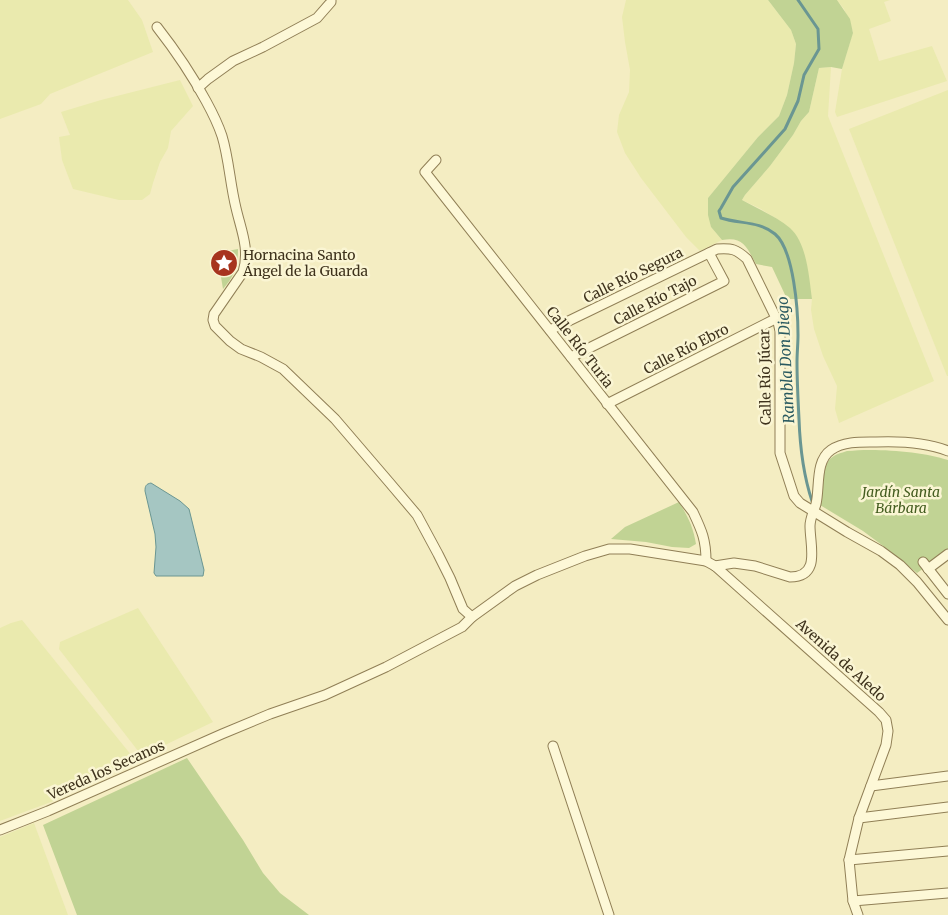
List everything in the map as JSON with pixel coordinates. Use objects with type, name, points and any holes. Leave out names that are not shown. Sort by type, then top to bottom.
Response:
[{"type":"street","points":[[198,88],[208,78],[233,61],[317,18],[331,0]]},
{"type":"street","points":[[157,27],[198,88],[213,115],[222,137],[246,248],[246,264],[243,272],[214,314],[215,326],[241,349],[283,369],[335,419],[417,515],[450,578],[463,610],[472,617]]},
{"type":"street","name":"Calle Río Turia","points":[[436,160],[424,172],[693,512],[703,532],[706,561]]},
{"type":"street","name":"Calle Río Segura","points":[[550,330],[717,249],[729,248]]},
{"type":"street","name":"Calle Río Júcar","points":[[729,248],[739,252],[747,259],[776,318],[780,331],[780,452],[794,496],[813,512],[881,551],[900,565],[917,582],[948,620]]},
{"type":"street","name":"Calle Río Tajo","points":[[571,357],[724,281],[709,253]]},
{"type":"street","name":"Calle Río Ebro","points":[[608,404],[776,318]]},
{"type":"street","points":[[715,566],[734,563],[755,566],[790,577],[805,574],[811,564],[812,544],[810,527],[822,463],[826,454],[837,447],[845,444],[883,441],[920,443],[948,451]]},
{"type":"street","name":"Vereda los Secanos","points":[[0,830],[48,811],[222,734],[270,714],[325,695],[386,667],[462,627],[472,617],[515,586],[537,575],[586,556],[609,549],[630,549],[706,561]]},
{"type":"street","points":[[948,554],[926,565],[948,594]]},
{"type":"street","name":"Avenida de Aledo","points":[[706,561],[715,566],[886,720],[888,731],[886,745],[859,818],[849,860],[853,901],[858,915]]},
{"type":"street","points":[[553,746],[609,915]]},
{"type":"street","points":[[871,786],[948,776]]},
{"type":"street","points":[[859,818],[948,807]]},
{"type":"street","points":[[849,860],[948,851]]},
{"type":"street","points":[[853,901],[948,893]]},
{"type":"green space","points":[[0,0],[128,0],[142,20],[153,52],[50,94],[41,104],[0,119]]},
{"type":"green space","points":[[626,0],[768,0],[791,30],[796,44],[787,95],[779,116],[758,137],[708,198],[711,227],[722,240],[700,251],[686,237],[641,178],[625,153],[617,132],[619,115],[629,92],[630,70],[622,17]]},
{"type":"green space","points":[[768,0],[837,0],[850,19],[853,33],[842,69],[831,67],[819,68],[809,112],[770,166],[742,200],[779,220],[796,234],[804,251],[812,299],[787,299],[772,267],[756,264],[747,248],[740,242],[729,239],[722,240],[711,227],[708,215],[708,198],[758,137],[779,116],[787,95],[796,44],[791,30]]},
{"type":"green space","points":[[837,0],[890,0],[884,2],[891,21],[869,29],[879,61],[932,46],[947,81],[837,117],[835,112],[842,69],[853,32],[844,9]]},
{"type":"green space","points":[[831,67],[828,116],[934,381],[839,423],[835,409],[837,386],[823,356],[814,329],[811,310],[812,299],[777,219],[742,200],[770,166],[809,112],[819,68]]},
{"type":"green space","points":[[180,80],[193,106],[171,131],[168,148],[160,162],[150,194],[142,200],[119,200],[73,189],[62,160],[59,137],[70,135],[61,112]]},
{"type":"green space","points":[[948,90],[948,376],[947,376],[849,129]]},
{"type":"green space","points":[[238,249],[235,271],[223,289],[217,253]]},
{"type":"green space","name":"Jardín Santa Bárbara","points":[[847,451],[898,451],[925,454],[948,460],[948,551],[917,573],[863,531],[820,505],[822,480],[828,462],[835,455]]},
{"type":"green space","points":[[679,502],[690,522],[695,538],[696,544],[689,548],[611,539],[625,527]]},
{"type":"green space","points":[[138,608],[213,722],[142,756],[59,649],[60,642]]},
{"type":"green space","points":[[22,620],[136,761],[51,802],[0,821],[0,628]]},
{"type":"green space","points":[[187,758],[243,840],[263,873],[280,893],[309,915],[77,915],[43,825]]},
{"type":"green space","points":[[34,823],[68,915],[0,915],[0,837]]},
{"type":"water","points":[[151,483],[180,501],[189,509],[204,570],[203,576],[156,576],[154,573],[155,534],[145,491],[146,486]]},
{"type":"waterway","name":"Rambla Don Diego","points":[[798,0],[818,29],[819,49],[804,75],[798,101],[785,129],[733,187],[719,211],[721,218],[756,225],[769,230],[775,234],[787,253],[794,282],[797,311],[797,383],[801,450],[806,481],[812,501]]},
{"type":"place","name":"Hornacina Santo Ángel de la Guarda","points":[[224,263]]}]
